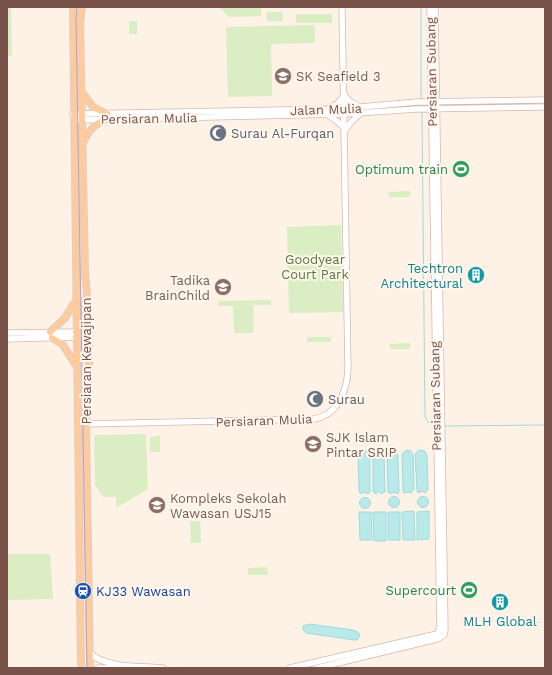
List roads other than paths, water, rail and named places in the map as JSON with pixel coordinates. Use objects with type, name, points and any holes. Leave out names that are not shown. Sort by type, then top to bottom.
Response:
[{"type":"main road","name":"Persiaran Kewajipan","points":[[73,7],[80,667]]},
{"type":"main road","name":"Persiaran Kewajipan","points":[[82,7],[80,22],[81,117],[89,367],[86,424],[90,666]]},
{"type":"main road","name":"Persiaran Kewajipan","points":[[73,65],[69,108],[71,156],[74,176]]},
{"type":"main road","points":[[81,90],[93,107],[106,117],[93,126],[86,135],[82,145]]},
{"type":"main road","points":[[87,294],[84,307],[84,328],[77,334],[83,340],[89,367]]},
{"type":"main road","points":[[76,301],[65,318],[51,335],[63,345],[76,365]]},
{"type":"street","name":"Persiaran Mulia","points":[[86,424],[314,419],[325,416],[336,405],[345,389],[348,370],[342,7]]},
{"type":"street","name":"Persiaran Subang","points":[[317,668],[437,639],[444,635],[430,7]]},
{"type":"street","name":"Persiaran Subang","points":[[432,102],[435,7]]},
{"type":"street","points":[[361,110],[345,130],[326,112],[338,104],[344,95],[361,110],[545,107]]},
{"type":"street","name":"Jalan Mulia","points":[[225,111],[326,112],[361,110],[417,102],[545,100]]},
{"type":"street","name":"Persiaran Mulia","points":[[106,117],[225,111]]},
{"type":"street","name":"Persiaran Mulia","points":[[73,117],[326,112]]},
{"type":"street","points":[[7,333],[51,335]]},
{"type":"street","points":[[7,339],[77,334]]},
{"type":"street","name":"Persiaran Subang","points":[[290,668],[439,632],[439,434]]},
{"type":"street","points":[[90,653],[95,658],[104,662],[157,668]]},
{"type":"street","points":[[98,668],[115,668]]},
{"type":"water","points":[[377,450],[384,454],[385,492],[381,494],[379,491],[376,494],[373,492],[373,455]]},
{"type":"water","points":[[391,450],[396,452],[398,455],[398,494],[388,492],[387,454]]},
{"type":"water","points":[[406,450],[411,451],[413,455],[414,490],[411,493],[404,493],[403,490],[402,454]]},
{"type":"water","points":[[419,450],[425,451],[427,456],[428,490],[425,493],[423,491],[418,493],[417,490],[415,454]]},
{"type":"water","points":[[361,451],[366,451],[370,456],[370,492],[368,494],[365,492],[361,494],[359,492],[358,455]]},
{"type":"water","points":[[394,496],[398,498],[400,502],[398,506],[394,508],[390,506],[388,502],[390,498]]},
{"type":"water","points":[[423,496],[427,498],[429,502],[427,506],[423,508],[419,506],[417,502],[419,498]]},
{"type":"water","points":[[365,497],[369,499],[371,503],[369,507],[365,509],[361,507],[359,503],[361,499]]},
{"type":"water","points":[[414,511],[415,540],[403,540],[402,512]]},
{"type":"water","points":[[429,511],[429,539],[417,540],[417,512]]},
{"type":"water","points":[[359,512],[371,512],[372,540],[360,540]]},
{"type":"water","points":[[373,512],[386,512],[386,541],[374,541]]},
{"type":"water","points":[[388,512],[400,512],[400,540],[388,540]]},
{"type":"water","points":[[309,624],[353,630],[358,632],[360,636],[357,640],[354,640],[306,633],[303,630],[303,626]]},
{"type":"waterway","points":[[421,7],[421,100]]},
{"type":"waterway","points":[[422,112],[425,416],[428,422],[434,424]]},
{"type":"waterway","points":[[444,426],[545,425]]},
{"type":"tram line","points":[[77,7],[76,21],[87,668]]},
{"type":"place","name":"SK Seafield 3","points":[[283,76]]},
{"type":"place","name":"Surau Al-Furqan","points":[[218,133]]},
{"type":"place","name":"Optimum train","points":[[461,169]]},
{"type":"place","name":"Techtron Architectural","points":[[476,275]]},
{"type":"place","name":"Tadika BrainChild","points":[[223,287]]},
{"type":"place","name":"Surau","points":[[315,399]]},
{"type":"place","name":"SJK Islam Pintar SRIP","points":[[313,444]]},
{"type":"place","name":"Kompleks Sekolah Wawasan USJ15","points":[[157,505]]},
{"type":"place","name":"Supercourt","points":[[469,590]]},
{"type":"place","name":"KJ33 Wawasan","points":[[83,591]]},
{"type":"place","name":"MLH Global","points":[[500,602]]},
{"type":"park label","name":"Goodyear Court Park","points":[[315,266]]}]
